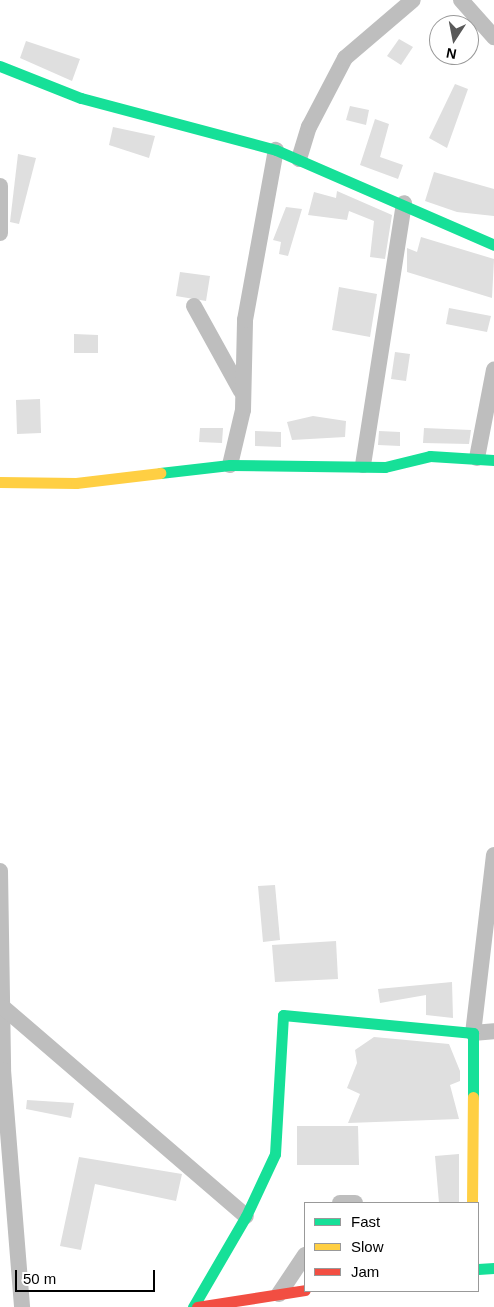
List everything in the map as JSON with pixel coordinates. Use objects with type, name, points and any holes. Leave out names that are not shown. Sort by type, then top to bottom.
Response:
[{"type":"main road","points":[[0,66],[81,98],[214,130],[276,150],[404,203],[494,245]]},
{"type":"main road","points":[[0,482],[76,483],[230,465],[363,465],[385,467],[430,456],[494,460]]},
{"type":"main road","points":[[195,1307],[246,1216],[275,1154],[282,1016],[473,1033],[472,1202]]},
{"type":"main road","points":[[479,1269],[494,1268]]},
{"type":"main road","points":[[195,1307],[304,1290]]},
{"type":"street","points":[[299,159],[309,127],[345,58],[414,0]]},
{"type":"street","points":[[461,0],[494,37]]},
{"type":"street","points":[[230,465],[243,396],[245,320],[276,150]]},
{"type":"street","points":[[0,186],[0,233]]},
{"type":"street","points":[[363,465],[404,203]]},
{"type":"street","points":[[194,306],[243,396]]},
{"type":"street","points":[[477,458],[494,370]]},
{"type":"street","points":[[494,854],[473,1033],[494,1032]]},
{"type":"street","points":[[0,871],[4,1008],[2,1070],[22,1307]]},
{"type":"street","points":[[4,1008],[246,1216]]},
{"type":"street","points":[[279,1294],[304,1256]]},
{"type":"building","points":[[399,39],[413,47],[401,65],[387,56]]},
{"type":"building","points":[[26,41],[80,59],[72,81],[20,58]]},
{"type":"building","points":[[455,84],[468,89],[447,148],[429,138]]},
{"type":"building","points":[[350,106],[369,110],[366,125],[346,120]]},
{"type":"building","points":[[375,119],[389,124],[380,157],[403,165],[398,179],[360,165]]},
{"type":"building","points":[[113,127],[155,136],[149,158],[109,145]]},
{"type":"building","points":[[18,154],[36,158],[19,224],[10,222]]},
{"type":"building","points":[[434,172],[494,189],[494,216],[457,212],[425,201]]},
{"type":"building","points":[[337,191],[392,215],[385,259],[370,257],[374,221],[349,211],[347,220],[308,215],[314,192],[336,198]]},
{"type":"building","points":[[286,207],[302,209],[288,256],[279,254],[281,242],[273,240]]},
{"type":"building","points":[[421,237],[494,259],[492,298],[407,272],[407,248],[417,252]]},
{"type":"building","points":[[180,272],[210,276],[206,301],[176,296]]},
{"type":"building","points":[[339,287],[377,294],[370,337],[332,330]]},
{"type":"building","points":[[449,308],[491,316],[487,332],[446,324]]},
{"type":"building","points":[[74,334],[98,335],[98,353],[74,353]]},
{"type":"building","points":[[395,352],[410,354],[406,381],[391,379]]},
{"type":"building","points":[[40,399],[41,433],[17,434],[16,400]]},
{"type":"building","points":[[313,416],[346,421],[345,437],[292,440],[287,422]]},
{"type":"building","points":[[200,428],[223,428],[222,443],[199,442]]},
{"type":"building","points":[[424,428],[471,430],[469,444],[423,443]]},
{"type":"building","points":[[255,431],[281,432],[281,447],[255,446]]},
{"type":"building","points":[[379,431],[400,432],[400,446],[378,445]]},
{"type":"building","points":[[275,885],[280,940],[263,942],[258,886]]},
{"type":"building","points":[[336,941],[338,979],[275,982],[272,945]]},
{"type":"building","points":[[452,982],[453,1018],[426,1015],[426,995],[380,1003],[378,989]]},
{"type":"building","points":[[374,1037],[449,1044],[460,1071],[460,1081],[450,1085],[459,1119],[348,1123],[360,1094],[347,1088],[357,1063],[355,1050]]},
{"type":"building","points":[[27,1100],[74,1103],[71,1118],[26,1109]]},
{"type":"building","points":[[297,1126],[358,1126],[359,1165],[297,1165]]},
{"type":"building","points":[[459,1154],[459,1202],[439,1202],[435,1156]]},
{"type":"building","points":[[79,1157],[182,1174],[176,1201],[95,1184],[81,1250],[60,1246]]},
{"type":"traffic: fast","points":[[0,66],[81,98],[276,150],[494,245]]},
{"type":"traffic: fast","points":[[160,473],[230,465],[385,467],[430,456],[494,460]]},
{"type":"traffic: fast","points":[[193,1307],[246,1216],[275,1154],[283,1015],[473,1033],[473,1097]]},
{"type":"traffic: fast","points":[[479,1269],[494,1268]]},
{"type":"traffic: slow","points":[[0,482],[76,483],[160,473]]},
{"type":"traffic: slow","points":[[472,1202],[473,1097]]},
{"type":"traffic: jam","points":[[197,1307],[304,1290]]}]
